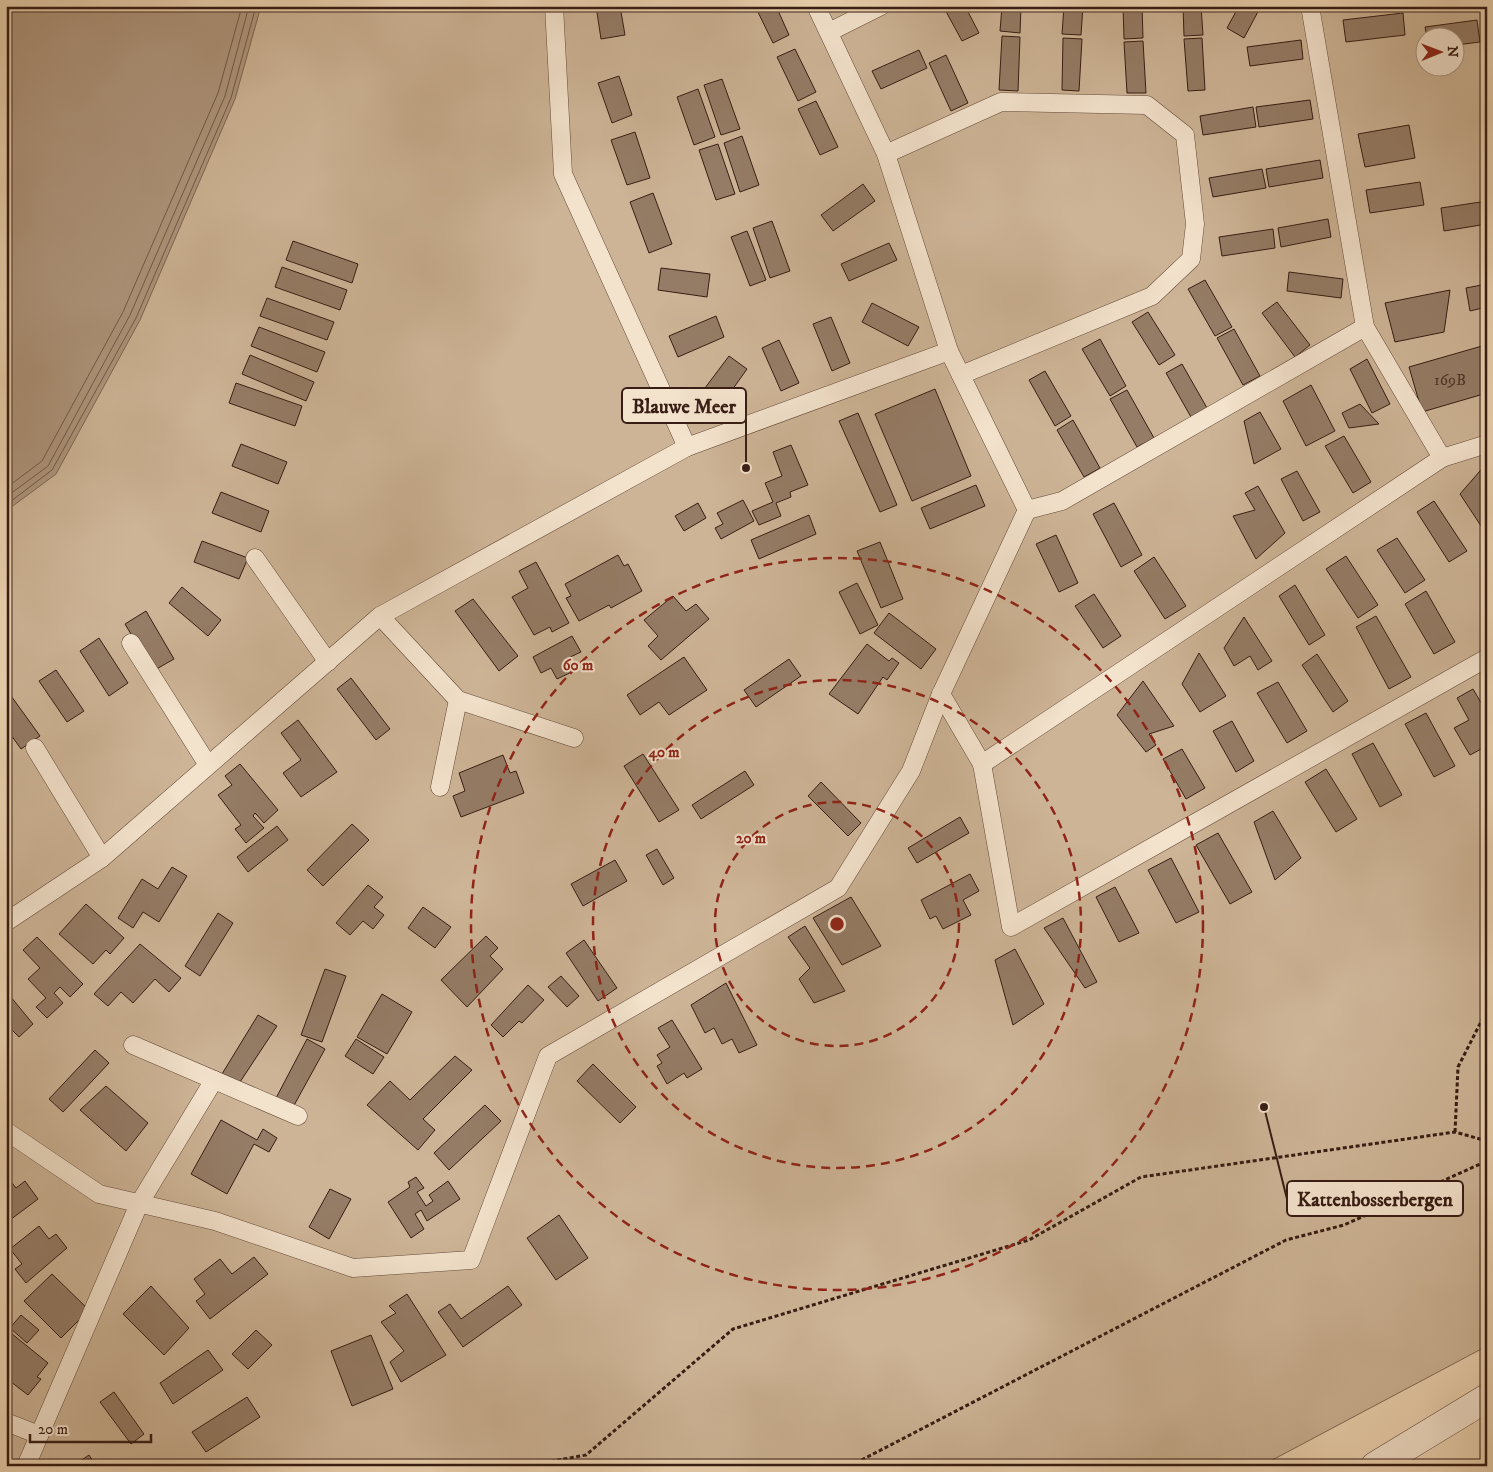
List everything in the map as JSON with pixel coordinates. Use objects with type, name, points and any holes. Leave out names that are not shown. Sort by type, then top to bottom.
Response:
[{"type":"street","points":[[1375,1466],[1487,1398]]},
{"type":"lane","points":[[554,6],[563,174],[687,447]]},
{"type":"lane","points":[[816,6],[886,154],[949,351],[1027,510]]},
{"type":"lane","points":[[829,32],[881,6]]},
{"type":"lane","points":[[1310,6],[1365,327],[1442,458]]},
{"type":"lane","points":[[886,154],[1001,102],[1147,106],[1185,135],[1195,224],[1191,259],[1152,296],[961,375]]},
{"type":"lane","points":[[1027,510],[1062,501],[1365,327]]},
{"type":"lane","points":[[6,922],[102,858],[380,616],[687,447],[949,351]]},
{"type":"lane","points":[[982,764],[1442,458],[1487,444]]},
{"type":"lane","points":[[6,1131],[99,1194],[215,1221],[353,1268],[471,1260],[548,1056],[838,888],[911,772],[941,694],[1027,510]]},
{"type":"lane","points":[[255,558],[328,662]]},
{"type":"lane","points":[[380,616],[458,700],[574,738]]},
{"type":"lane","points":[[131,643],[208,765]]},
{"type":"lane","points":[[941,694],[982,764],[1011,927],[1487,658]]},
{"type":"lane","points":[[440,787],[458,700]]},
{"type":"lane","points":[[35,748],[102,858]]},
{"type":"lane","points":[[133,1045],[298,1116]]},
{"type":"lane","points":[[26,1466],[140,1204],[214,1080]]},
{"type":"lane","points":[[6,1422],[39,1435]]},
{"type":"path","points":[[1455,1132],[1458,1067],[1487,1010]]},
{"type":"path","points":[[525,1466],[586,1455],[733,1329],[1030,1240],[1141,1177],[1455,1132],[1487,1141]]},
{"type":"path","points":[[850,1466],[1286,1240],[1344,1225],[1487,1161]]},
{"type":"shaded area","points":[[6,6],[1487,6],[1487,1346],[1261,1466],[6,1466]]},
{"type":"water","points":[[6,6],[261,6],[235,99],[140,320],[56,474],[6,511]]},
{"type":"building","points":[[596,6],[620,6],[625,35],[601,39]]},
{"type":"building","points":[[755,6],[776,6],[789,35],[773,43]]},
{"type":"building","points":[[943,6],[965,6],[979,33],[962,41]]},
{"type":"building","points":[[1002,6],[1021,6],[1020,33],[1000,31]]},
{"type":"building","points":[[1064,6],[1083,6],[1081,35],[1062,34]]},
{"type":"building","points":[[1123,6],[1142,6],[1143,38],[1124,39]]},
{"type":"building","points":[[1183,6],[1201,6],[1203,35],[1184,36]]},
{"type":"building","points":[[1239,6],[1261,6],[1244,38],[1227,28]]},
{"type":"building","points":[[1403,13],[1405,35],[1346,42],[1343,20]]},
{"type":"building","points":[[1477,20],[1480,42],[1466,44],[1466,28],[1425,27]]},
{"type":"building","points":[[1002,36],[1020,37],[1018,91],[999,90]]},
{"type":"building","points":[[1063,38],[1082,39],[1079,91],[1062,90]]},
{"type":"building","points":[[1202,38],[1205,90],[1188,91],[1184,39]]},
{"type":"building","points":[[1301,40],[1303,59],[1250,66],[1247,47]]},
{"type":"building","points":[[1143,41],[1146,93],[1127,93],[1124,42]]},
{"type":"building","points":[[795,49],[816,92],[798,101],[777,57]]},
{"type":"building","points":[[919,50],[927,68],[881,89],[872,71]]},
{"type":"building","points":[[946,55],[968,103],[951,111],[929,63]]},
{"type":"building","points":[[619,76],[632,115],[612,123],[598,83]]},
{"type":"building","points":[[722,79],[740,129],[721,135],[704,85]]},
{"type":"building","points":[[698,89],[715,137],[694,145],[677,97]]},
{"type":"building","points":[[1310,100],[1313,119],[1259,127],[1256,107]]},
{"type":"building","points":[[816,101],[838,147],[820,155],[798,109]]},
{"type":"building","points":[[1253,107],[1256,127],[1203,135],[1200,116]]},
{"type":"building","points":[[1409,125],[1415,158],[1365,167],[1358,134]]},
{"type":"building","points":[[635,132],[650,178],[627,185],[611,140]]},
{"type":"building","points":[[742,136],[759,185],[740,192],[724,143]]},
{"type":"building","points":[[718,144],[735,194],[716,200],[699,150]]},
{"type":"building","points":[[1320,160],[1323,178],[1269,187],[1266,169]]},
{"type":"building","points":[[1262,169],[1266,188],[1213,197],[1209,178]]},
{"type":"building","points":[[1420,182],[1424,205],[1370,213],[1366,190]]},
{"type":"building","points":[[863,184],[875,201],[833,231],[821,215]]},
{"type":"building","points":[[653,193],[672,244],[649,253],[630,202]]},
{"type":"building","points":[[1487,201],[1487,224],[1444,231],[1441,208]]},
{"type":"building","points":[[1328,219],[1331,237],[1281,247],[1278,228]]},
{"type":"building","points":[[772,221],[790,271],[770,278],[753,228]]},
{"type":"building","points":[[1273,229],[1275,248],[1222,256],[1219,237]]},
{"type":"building","points":[[747,231],[766,280],[750,286],[731,237]]},
{"type":"building","points":[[293,241],[358,264],[352,283],[286,260]]},
{"type":"building","points":[[889,243],[897,260],[849,281],[841,264]]},
{"type":"building","points":[[282,267],[347,290],[340,310],[275,287]]},
{"type":"building","points":[[661,268],[710,274],[707,297],[658,290]]},
{"type":"building","points":[[1289,272],[1343,279],[1341,298],[1287,291]]},
{"type":"building","points":[[1205,280],[1232,327],[1215,336],[1188,289]]},
{"type":"building","points":[[1487,284],[1487,307],[1470,311],[1466,288]]},
{"type":"building","points":[[1450,290],[1444,332],[1395,342],[1385,303]]},
{"type":"building","points":[[267,298],[334,322],[327,340],[260,316]]},
{"type":"building","points":[[1277,302],[1310,345],[1295,357],[1262,313]]},
{"type":"building","points":[[872,303],[919,327],[908,346],[862,322]]},
{"type":"building","points":[[1148,312],[1175,355],[1159,365],[1132,322]]},
{"type":"building","points":[[716,316],[724,337],[678,357],[669,336]]},
{"type":"building","points":[[831,317],[850,363],[832,371],[813,324]]},
{"type":"building","points":[[259,327],[325,352],[317,372],[251,346]]},
{"type":"building","points":[[1234,329],[1260,376],[1243,385],[1217,338]]},
{"type":"building","points":[[1100,339],[1126,386],[1110,396],[1082,349]]},
{"type":"building","points":[[779,340],[799,383],[781,391],[762,348]]},
{"type":"building","points":[[1482,346],[1487,364],[1487,393],[1422,412],[1409,367]]},
{"type":"building","points":[[250,355],[314,382],[306,401],[242,374]]},
{"type":"building","points":[[729,356],[747,369],[715,414],[696,400]]},
{"type":"building","points":[[1367,359],[1390,404],[1372,413],[1350,369]]},
{"type":"building","points":[[1182,364],[1207,408],[1191,417],[1166,373]]},
{"type":"building","points":[[1045,371],[1071,416],[1055,426],[1029,380]]},
{"type":"building","points":[[236,383],[302,406],[295,426],[229,403]]},
{"type":"building","points":[[1311,385],[1335,431],[1306,446],[1283,401]]},
{"type":"building","points":[[935,389],[971,476],[912,501],[875,414]]},
{"type":"building","points":[[1127,390],[1154,438],[1137,447],[1110,399]]},
{"type":"building","points":[[1360,404],[1379,424],[1349,428],[1342,413]]},
{"type":"building","points":[[1260,412],[1281,449],[1254,464],[1244,421]]},
{"type":"building","points":[[858,413],[897,505],[880,512],[839,421]]},
{"type":"building","points":[[1073,420],[1100,468],[1084,477],[1057,430]]},
{"type":"building","points":[[1344,436],[1371,482],[1353,493],[1325,446]]},
{"type":"building","points":[[241,444],[287,462],[278,484],[232,466]]},
{"type":"building","points":[[791,445],[808,485],[790,492],[791,497],[776,503],[781,516],[759,525],[752,511],[773,502],[765,483],[782,476],[773,452]]},
{"type":"building","points":[[1487,464],[1487,535],[1460,494]]},
{"type":"building","points":[[1297,471],[1320,512],[1303,521],[1281,479]]},
{"type":"building","points":[[976,485],[985,506],[930,529],[921,508]]},
{"type":"building","points":[[1258,486],[1285,533],[1256,559],[1233,516],[1255,510],[1245,493]]},
{"type":"building","points":[[221,492],[269,511],[261,532],[212,513]]},
{"type":"building","points":[[743,500],[754,521],[721,539],[715,528],[723,524],[717,513]]},
{"type":"building","points":[[1434,501],[1467,551],[1449,562],[1417,512]]},
{"type":"building","points":[[698,503],[706,518],[684,531],[675,516]]},
{"type":"building","points":[[1114,503],[1142,555],[1121,567],[1093,514]]},
{"type":"building","points":[[809,515],[816,534],[759,559],[751,540]]},
{"type":"building","points":[[1056,535],[1078,583],[1059,592],[1036,544]]},
{"type":"building","points":[[1397,538],[1425,580],[1405,593],[1377,550]]},
{"type":"building","points":[[202,541],[248,558],[239,579],[194,562]]},
{"type":"building","points":[[880,542],[903,599],[881,608],[857,551]]},
{"type":"building","points":[[618,555],[624,566],[628,564],[642,591],[611,608],[609,605],[579,621],[566,598],[571,596],[565,584]]},
{"type":"building","points":[[1346,556],[1378,605],[1358,618],[1326,569]]},
{"type":"building","points":[[1154,557],[1186,606],[1165,619],[1134,571]]},
{"type":"building","points":[[536,562],[569,623],[552,632],[550,627],[534,635],[512,597],[528,588],[519,571]]},
{"type":"building","points":[[857,583],[878,625],[860,634],[839,592]]},
{"type":"building","points":[[1295,585],[1325,635],[1309,645],[1279,596]]},
{"type":"building","points":[[182,587],[221,620],[208,636],[169,603]]},
{"type":"building","points":[[1426,591],[1455,642],[1434,654],[1405,604]]},
{"type":"building","points":[[1094,594],[1121,636],[1103,648],[1075,606]]},
{"type":"building","points":[[673,596],[686,611],[696,604],[709,619],[661,660],[648,646],[658,636],[644,620]]},
{"type":"building","points":[[473,599],[518,656],[499,671],[455,611]]},
{"type":"building","points":[[146,611],[174,659],[153,671],[125,624]]},
{"type":"building","points":[[889,613],[936,649],[921,669],[874,633]]},
{"type":"building","points":[[1376,616],[1411,677],[1389,689],[1356,627]]},
{"type":"building","points":[[1244,617],[1272,661],[1258,670],[1250,656],[1234,666],[1224,648]]},
{"type":"building","points":[[572,636],[581,652],[568,658],[574,671],[557,679],[551,668],[541,673],[533,657]]},
{"type":"building","points":[[99,638],[128,683],[109,696],[80,651]]},
{"type":"building","points":[[867,644],[889,661],[892,658],[899,663],[887,680],[883,677],[858,714],[829,694]]},
{"type":"building","points":[[1199,653],[1226,696],[1200,712],[1182,684]]},
{"type":"building","points":[[1317,654],[1348,701],[1333,712],[1302,665]]},
{"type":"building","points":[[684,657],[707,690],[669,715],[659,702],[640,715],[627,695]]},
{"type":"building","points":[[789,659],[801,676],[756,707],[744,690]]},
{"type":"building","points":[[56,670],[84,711],[67,722],[39,681]]},
{"type":"building","points":[[351,678],[390,729],[376,740],[337,689]]},
{"type":"building","points":[[1143,681],[1174,726],[1149,734],[1156,745],[1146,752],[1117,715]]},
{"type":"building","points":[[1278,682],[1307,731],[1287,743],[1257,693]]},
{"type":"building","points":[[1473,689],[1487,713],[1487,751],[1485,747],[1470,755],[1454,728],[1469,720],[1457,698]]},
{"type":"building","points":[[9,693],[40,736],[21,749],[6,728],[6,695]]},
{"type":"building","points":[[1426,713],[1455,766],[1434,777],[1405,724]]},
{"type":"building","points":[[298,720],[337,772],[301,797],[283,773],[301,760],[281,733]]},
{"type":"building","points":[[1232,721],[1254,761],[1236,772],[1213,731]]},
{"type":"building","points":[[1373,743],[1402,795],[1380,807],[1352,754]]},
{"type":"building","points":[[1182,749],[1205,788],[1186,799],[1163,759]]},
{"type":"building","points":[[643,754],[679,810],[659,822],[624,766]]},
{"type":"building","points":[[503,755],[510,773],[516,771],[524,793],[461,817],[453,796],[465,791],[459,773]]},
{"type":"building","points":[[240,764],[278,810],[264,823],[255,813],[253,816],[264,828],[246,843],[235,829],[241,825],[218,795],[232,785],[225,776]]},
{"type":"building","points":[[1326,769],[1357,819],[1336,832],[1305,782]]},
{"type":"building","points":[[745,771],[754,785],[701,819],[692,805]]},
{"type":"building","points":[[821,782],[861,823],[848,836],[808,796]]},
{"type":"building","points":[[1273,811],[1301,858],[1275,880],[1254,822]]},
{"type":"building","points":[[960,817],[969,833],[917,863],[908,848]]},
{"type":"building","points":[[352,824],[369,840],[323,886],[307,870]]},
{"type":"building","points":[[277,826],[288,840],[248,872],[237,857]]},
{"type":"building","points":[[1218,833],[1252,892],[1230,904],[1196,845]]},
{"type":"building","points":[[657,849],[674,878],[663,885],[646,855]]},
{"type":"building","points":[[1171,858],[1199,912],[1176,923],[1148,870]]},
{"type":"building","points":[[615,860],[627,881],[583,906],[571,884]]},
{"type":"building","points":[[172,867],[187,876],[159,922],[143,912],[133,928],[118,918],[142,879],[158,889]]},
{"type":"building","points":[[970,874],[979,891],[963,900],[971,915],[943,929],[936,916],[930,919],[921,900]]},
{"type":"building","points":[[368,885],[383,897],[374,907],[384,915],[373,929],[363,921],[350,935],[336,923]]},
{"type":"building","points":[[1115,887],[1139,933],[1119,942],[1096,897]]},
{"type":"building","points":[[851,897],[881,946],[842,965],[813,918]]},
{"type":"building","points":[[86,904],[124,938],[110,954],[106,950],[93,964],[59,934]]},
{"type":"building","points":[[423,907],[451,927],[435,948],[408,928]]},
{"type":"building","points":[[218,913],[233,923],[200,976],[185,966]]},
{"type":"building","points":[[1063,918],[1097,982],[1085,988],[1044,928]]},
{"type":"building","points":[[805,926],[845,991],[814,1003],[799,979],[810,968],[788,937]]},
{"type":"building","points":[[486,936],[498,948],[490,956],[503,969],[467,1007],[441,980]]},
{"type":"building","points":[[37,937],[83,984],[70,997],[60,987],[54,993],[63,1003],[47,1018],[36,1007],[46,998],[28,979],[40,968],[23,950]]},
{"type":"building","points":[[584,940],[617,988],[598,1001],[566,953]]},
{"type":"building","points":[[140,944],[181,978],[169,992],[155,979],[133,1003],[121,992],[108,1006],[94,994]]},
{"type":"building","points":[[1015,949],[1044,1004],[1013,1025],[995,960]]},
{"type":"building","points":[[325,969],[346,976],[322,1042],[301,1035]]},
{"type":"building","points":[[561,976],[579,996],[567,1007],[548,987]]},
{"type":"building","points":[[726,983],[757,1045],[739,1053],[732,1039],[722,1044],[714,1028],[705,1033],[691,1005]]},
{"type":"building","points":[[528,985],[544,1000],[522,1023],[519,1021],[503,1037],[491,1025]]},
{"type":"building","points":[[6,991],[33,1024],[19,1037],[6,1024]]},
{"type":"building","points":[[382,994],[412,1012],[387,1054],[357,1037]]},
{"type":"building","points":[[258,1015],[277,1026],[238,1085],[222,1074]]},
{"type":"building","points":[[672,1020],[702,1069],[687,1078],[684,1073],[667,1084],[657,1066],[662,1063],[657,1055],[670,1047],[658,1028]]},
{"type":"building","points":[[307,1039],[325,1049],[292,1109],[275,1100]]},
{"type":"building","points":[[356,1039],[384,1057],[373,1074],[345,1056]]},
{"type":"building","points":[[95,1050],[109,1063],[63,1112],[49,1099]]},
{"type":"building","points":[[455,1056],[472,1070],[423,1119],[435,1130],[418,1150],[367,1105],[390,1081],[410,1100]]},
{"type":"building","points":[[593,1064],[636,1107],[620,1123],[577,1081]]},
{"type":"building","points":[[106,1086],[148,1123],[126,1151],[80,1110]]},
{"type":"building","points":[[485,1105],[501,1121],[449,1170],[434,1153]]},
{"type":"building","points":[[221,1120],[257,1140],[263,1129],[277,1138],[269,1152],[254,1144],[227,1194],[191,1174]]},
{"type":"building","points":[[6,1175],[16,1188],[25,1181],[38,1199],[6,1223]]},
{"type":"building","points":[[416,1177],[424,1188],[417,1192],[426,1206],[433,1201],[429,1195],[448,1181],[460,1199],[427,1221],[421,1210],[415,1214],[424,1229],[411,1238],[388,1202],[410,1187],[408,1182]]},
{"type":"building","points":[[330,1189],[351,1199],[329,1239],[309,1227]]},
{"type":"building","points":[[559,1215],[588,1258],[556,1280],[527,1238]]},
{"type":"building","points":[[39,1226],[49,1239],[56,1234],[67,1248],[26,1283],[15,1269],[22,1264],[10,1249]]},
{"type":"building","points":[[254,1257],[268,1274],[210,1319],[196,1301],[205,1294],[194,1279],[220,1259],[232,1274]]},
{"type":"building","points":[[52,1274],[89,1310],[61,1338],[24,1301]]},
{"type":"building","points":[[151,1286],[189,1328],[164,1355],[123,1314]]},
{"type":"building","points":[[508,1286],[522,1305],[463,1347],[438,1312],[450,1304],[461,1319]]},
{"type":"building","points":[[407,1294],[446,1355],[401,1382],[390,1362],[404,1351],[381,1322],[396,1313],[389,1306]]},
{"type":"building","points":[[21,1315],[39,1330],[27,1343],[10,1328]]},
{"type":"building","points":[[6,1329],[48,1363],[37,1377],[41,1379],[28,1395],[6,1378]]},
{"type":"building","points":[[256,1330],[272,1345],[248,1369],[232,1354]]},
{"type":"building","points":[[371,1335],[393,1389],[352,1406],[331,1351]]},
{"type":"building","points":[[208,1350],[223,1370],[173,1404],[160,1383]]},
{"type":"building","points":[[114,1392],[144,1434],[131,1444],[100,1402]]},
{"type":"building","points":[[247,1397],[260,1417],[206,1452],[192,1432]]},
{"type":"building","points":[[89,1455],[96,1466],[73,1466]]},
{"type":"place","name":"Blauwe Meer","points":[[746,468]]},
{"type":"place","name":"Kattenbosserbergen","points":[[1264,1107]]}]
